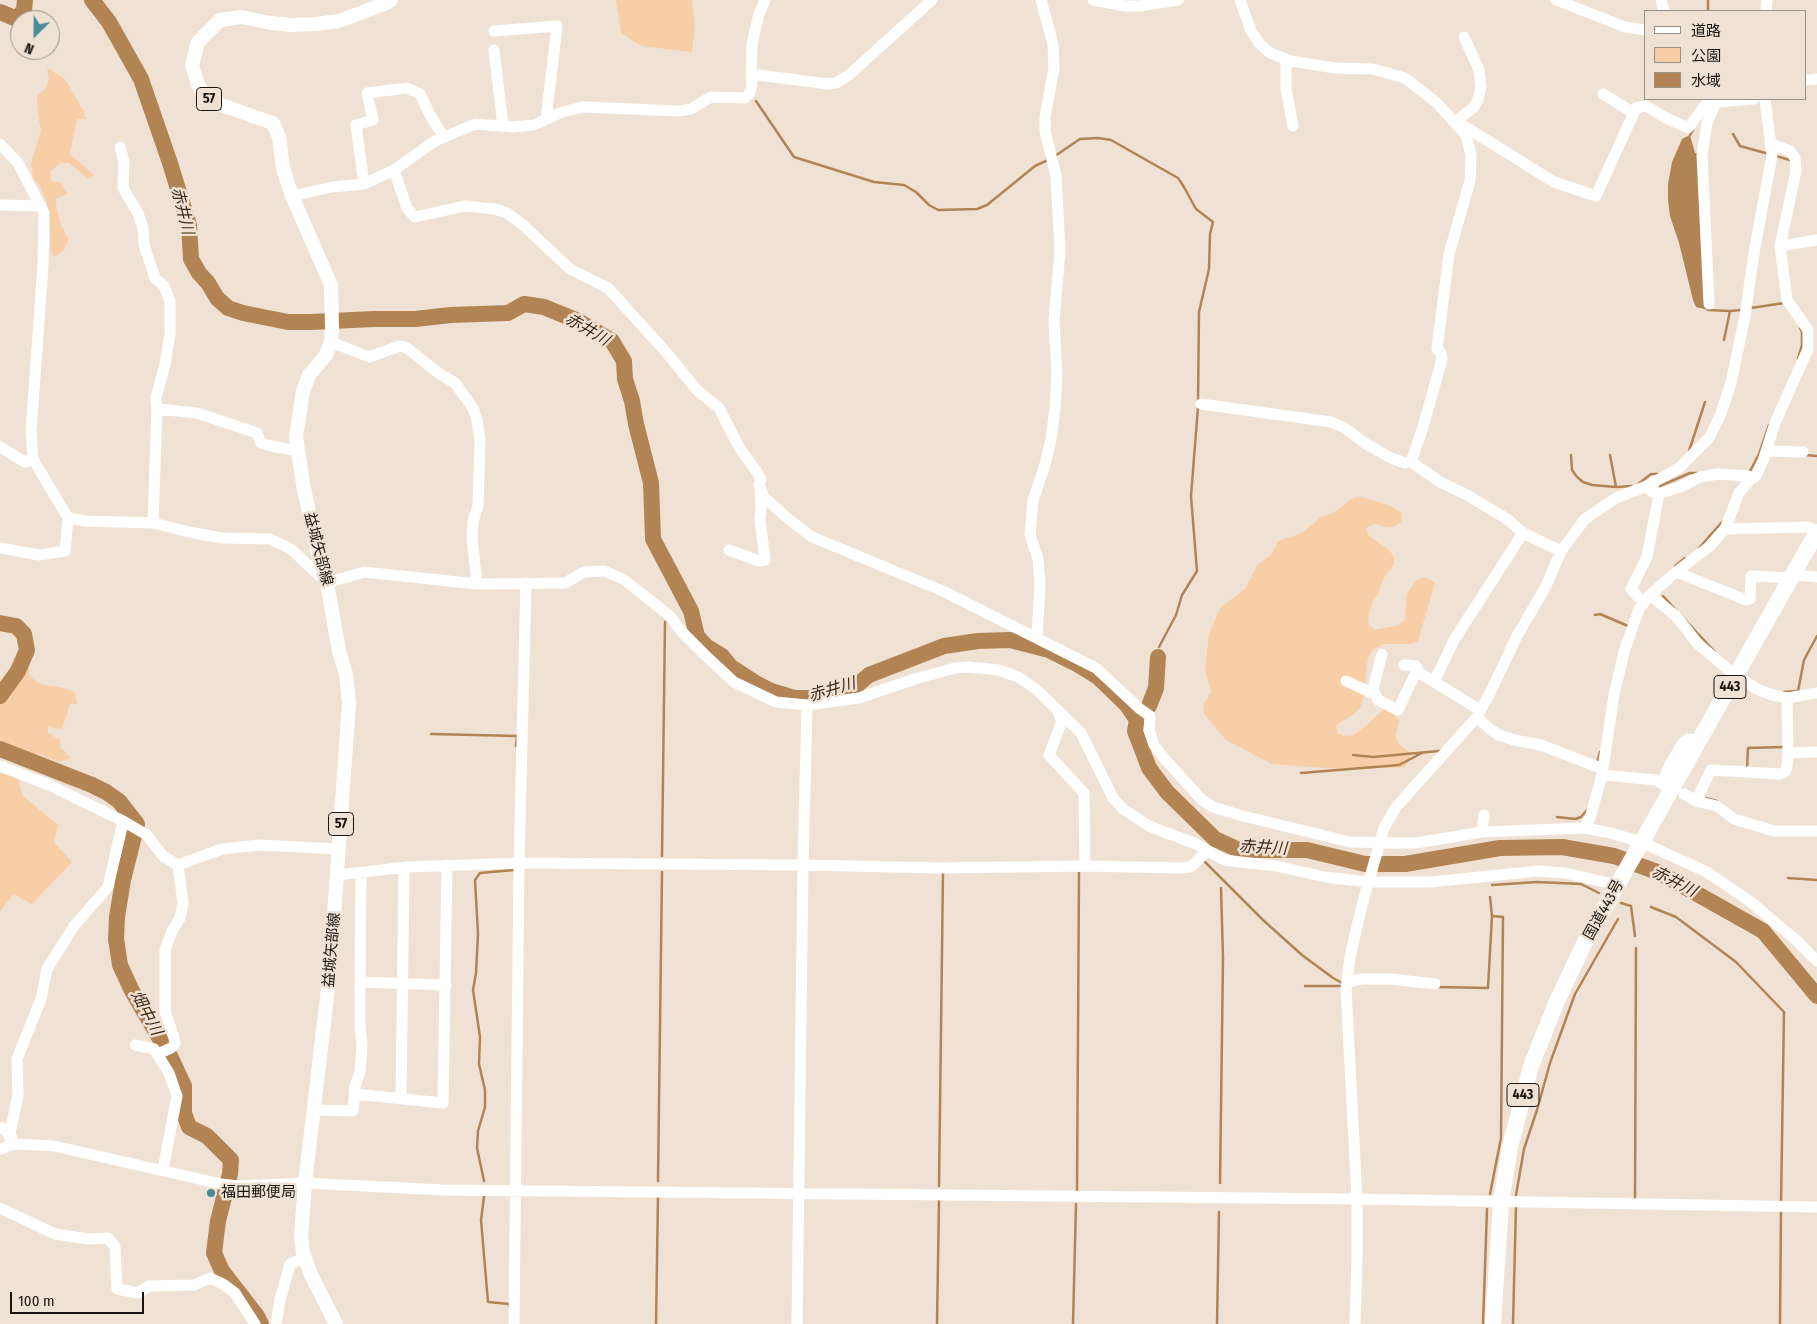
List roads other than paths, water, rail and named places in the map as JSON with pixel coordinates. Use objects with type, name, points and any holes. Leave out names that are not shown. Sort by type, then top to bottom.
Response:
[{"type":"highway","name":"国道443号","points":[[1493,1324],[1501,1202],[1510,1146],[1531,1066],[1557,1001],[1584,944],[1817,531]]},
{"type":"main road","name":"57","points":[[331,336],[331,285],[292,196],[283,168],[279,137],[273,123],[221,105],[205,97],[198,84],[192,65],[198,42],[220,20],[240,17],[284,24],[316,24],[339,21],[387,4],[391,0]]},
{"type":"main road","name":"益城矢部線","points":[[331,336],[326,355],[309,375],[303,390],[296,437],[317,550],[327,583],[339,651],[346,674],[349,703],[330,972],[305,1183],[301,1236],[304,1258],[336,1324]]},
{"type":"street","points":[[292,196],[332,187],[364,184],[394,170],[435,141],[475,124],[513,127],[534,125],[562,112],[583,107],[678,111],[691,108],[711,97],[745,98],[752,86],[752,44],[759,14],[765,0]]},
{"type":"street","points":[[751,74],[828,84],[836,83],[849,75],[932,0]]},
{"type":"street","points":[[1037,638],[1040,584],[1038,559],[1030,535],[1033,500],[1052,440],[1057,375],[1054,321],[1060,251],[1057,190],[1052,155],[1045,131],[1045,117],[1054,68],[1053,44],[1041,0]]},
{"type":"street","points":[[1094,0],[1125,6],[1140,6],[1178,0]]},
{"type":"street","points":[[1240,0],[1251,31],[1259,44],[1270,53],[1286,59],[1335,68],[1373,69],[1405,78],[1438,102],[1456,121],[1466,135],[1470,145],[1470,181],[1449,254],[1437,349],[1442,360],[1411,462]]},
{"type":"street","points":[[1556,0],[1625,27],[1644,30]]},
{"type":"street","points":[[494,31],[557,26],[546,119]]},
{"type":"street","points":[[1456,121],[1473,108],[1478,100],[1481,87],[1479,70],[1464,37]]},
{"type":"street","points":[[494,50],[503,126]]},
{"type":"street","points":[[1286,59],[1286,89],[1293,126]]},
{"type":"street","points":[[364,184],[356,124],[373,120],[367,93],[407,88],[420,94],[444,137]]},
{"type":"street","points":[[1604,94],[1634,113]]},
{"type":"street","points":[[1456,121],[1554,182],[1596,196],[1636,108],[1646,106],[1688,128],[1711,100]]},
{"type":"street","points":[[1709,304],[1702,155],[1711,100]]},
{"type":"street","points":[[1355,1324],[1356,1199],[1346,989],[1350,958],[1378,846],[1388,818],[1396,806],[1478,713],[1517,636],[1546,586],[1561,551],[1585,519],[1616,498],[1647,486],[1679,468],[1709,438],[1720,416],[1731,383],[1746,316],[1754,253],[1772,155],[1765,100]]},
{"type":"street","points":[[1584,828],[1590,818],[1603,772],[1614,696],[1632,627],[1647,598],[1676,572],[1710,546],[1724,529],[1739,493],[1756,476],[1775,423],[1808,349],[1808,330],[1786,300],[1780,246],[1796,172],[1795,158],[1790,151],[1770,143]]},
{"type":"street","points":[[0,144],[18,163],[44,213],[31,431],[33,459],[68,518],[65,551],[39,555],[0,548]]},
{"type":"street","points":[[120,147],[124,162],[123,188],[138,213],[143,228],[144,245],[155,278],[164,286],[170,302],[170,334],[165,364],[156,398],[153,522]]},
{"type":"street","points":[[394,170],[407,208],[415,217],[465,206],[495,209],[507,213],[523,225],[570,269],[608,288],[666,352],[697,390],[720,408],[740,450],[761,479],[759,485],[760,519],[765,560],[759,561],[729,550]]},
{"type":"street","points":[[0,205],[40,206]]},
{"type":"street","points":[[1780,246],[1817,240]]},
{"type":"street","points":[[331,336],[368,357],[400,346],[407,348],[437,372],[455,383],[468,400],[477,420],[480,441],[478,506],[473,521],[472,538],[477,584]]},
{"type":"street","points":[[1201,404],[1331,422],[1345,428],[1366,444],[1391,458],[1405,463],[1411,462],[1440,482],[1467,494],[1508,519],[1523,532],[1561,551]]},
{"type":"street","points":[[157,408],[196,413],[257,433],[261,443],[298,451]]},
{"type":"street","points":[[0,448],[25,462],[33,459]]},
{"type":"street","points":[[1766,451],[1803,452]]},
{"type":"street","points":[[1647,486],[1651,491],[1659,494],[1680,487],[1700,477],[1718,474],[1748,476],[1750,480]]},
{"type":"street","points":[[759,485],[764,497],[786,518],[812,537],[946,592],[1096,668],[1150,716],[1149,730],[1154,745],[1207,804],[1240,815],[1350,842],[1378,846],[1416,843],[1482,832],[1584,828],[1611,833],[1641,842],[1707,872],[1751,902],[1797,941],[1817,961]]},
{"type":"street","points":[[1659,494],[1647,557],[1631,589],[1676,616],[1698,644],[1736,676],[1759,690],[1773,696],[1787,698],[1817,693]]},
{"type":"street","points":[[68,518],[153,522],[189,532],[222,538],[270,539],[291,549],[327,583],[364,572],[477,584],[565,583],[584,572],[604,571],[623,579],[670,616],[681,632],[734,682],[776,702],[807,705],[859,698],[940,672],[968,667],[999,670],[1018,677],[1036,689],[1081,733],[1113,798],[1123,809],[1149,826],[1178,836],[1224,860],[1276,866],[1325,877],[1368,880],[1431,882],[1538,871],[1565,873],[1618,885]]},
{"type":"street","points":[[1724,529],[1808,526],[1817,531]]},
{"type":"street","points":[[1434,682],[1454,640],[1523,532]]},
{"type":"street","points":[[1676,572],[1746,600],[1750,599],[1750,576],[1817,577]]},
{"type":"street","points":[[514,1324],[519,863],[526,584]]},
{"type":"street","points":[[1372,693],[1382,654]]},
{"type":"street","points":[[1404,665],[1416,666],[1418,672],[1478,713],[1491,730],[1499,735],[1541,745],[1603,772],[1656,780],[1664,785],[1667,770],[1682,744],[1688,739],[1698,740]]},
{"type":"street","points":[[1346,682],[1376,695],[1378,700],[1398,710],[1416,672],[1418,672]]},
{"type":"street","points":[[1696,801],[1711,770],[1780,774],[1785,772],[1788,753],[1787,698]]},
{"type":"street","points":[[796,1324],[807,705]]},
{"type":"street","points":[[1055,706],[1062,721],[1049,755],[1084,792],[1084,866]]},
{"type":"street","points":[[1788,753],[1817,752]]},
{"type":"street","points":[[0,766],[49,785],[125,822],[146,835],[163,856],[178,865]]},
{"type":"street","points":[[1684,794],[1696,801],[1716,806],[1734,819],[1774,831],[1817,831]]},
{"type":"street","points":[[1482,832],[1484,815]]},
{"type":"street","points":[[14,1144],[10,1133],[18,1096],[17,1059],[41,999],[48,969],[74,926],[108,887],[125,822]]},
{"type":"street","points":[[178,865],[222,849],[260,845],[339,849]]},
{"type":"street","points":[[338,875],[447,865],[519,863],[939,868],[1191,867],[1207,851]]},
{"type":"street","points":[[163,1052],[174,1044],[174,1038],[165,1011],[165,950],[172,931],[180,918],[183,903],[178,865]]},
{"type":"street","points":[[355,1094],[443,1103],[447,865]]},
{"type":"street","points":[[401,1099],[404,868]]},
{"type":"street","points":[[314,1110],[353,1111],[355,1086],[360,1072],[362,1044],[360,1028],[361,872]]},
{"type":"street","points":[[1797,941],[1817,952]]},
{"type":"street","points":[[1347,982],[1362,979],[1391,979],[1435,984]]},
{"type":"street","points":[[360,982],[446,985]]},
{"type":"street","points":[[134,1045],[163,1052]]},
{"type":"street","points":[[163,1052],[177,1096],[163,1170]]},
{"type":"street","points":[[0,1127],[6,1130],[14,1144]]},
{"type":"street","points":[[0,1149],[14,1144],[54,1146],[221,1184],[238,1186],[305,1183],[443,1190],[1356,1199],[1817,1207]]},
{"type":"street","points":[[0,1208],[55,1234],[88,1239],[108,1238],[115,1247],[118,1289],[138,1292],[149,1286],[194,1285],[210,1278],[223,1284],[235,1293],[255,1324]]},
{"type":"street","points":[[276,1324],[280,1300],[290,1264],[304,1258]]},
{"type":"water","points":[[1690,135],[1695,153],[1700,153],[1708,310],[1696,307],[1693,300],[1679,243],[1670,216],[1668,200],[1668,184],[1672,162],[1682,139]]},
{"type":"waterway","name":"赤井川","points":[[0,12],[17,19],[24,10],[25,0]]},
{"type":"waterway","name":"赤井川","points":[[92,0],[109,22],[141,79],[189,225],[191,259],[217,298],[228,308],[288,322],[311,322],[415,319],[451,315],[508,313],[524,304],[544,307],[578,321],[612,341],[624,361],[625,379],[651,483],[653,539],[691,611],[697,636],[706,646],[722,656],[731,667],[754,682],[771,691],[794,698],[814,698],[833,695],[856,686],[869,675],[944,646],[978,641],[1010,640],[1049,650],[1098,677],[1127,705],[1137,720],[1135,731],[1149,768],[1167,792],[1215,839],[1239,850],[1307,850],[1365,864],[1405,864],[1500,848],[1562,847],[1614,856],[1660,873],[1763,931],[1817,996]]},
{"type":"waterway","points":[[1708,0],[1708,10]]},
{"type":"waterway","points":[[756,101],[794,157],[874,182],[904,185],[938,210],[977,209],[987,205],[1035,166],[1048,160]]},
{"type":"waterway","points":[[1690,135],[1693,130]]},
{"type":"waterway","points":[[1733,134],[1740,146],[1769,154]]},
{"type":"waterway","points":[[1055,156],[1080,139],[1098,138],[1111,140],[1178,178],[1196,209],[1213,222],[1210,234],[1209,269],[1199,312],[1198,401]]},
{"type":"waterway","points":[[1776,156],[1793,161]]},
{"type":"waterway","points":[[1751,308],[1784,303]]},
{"type":"waterway","points":[[1708,310],[1742,310]]},
{"type":"waterway","points":[[1724,340],[1730,311]]},
{"type":"waterway","points":[[1798,358],[1802,345],[1802,332],[1800,328]]},
{"type":"waterway","points":[[1689,451],[1705,402]]},
{"type":"waterway","points":[[1159,647],[1176,615],[1182,595],[1197,571],[1191,496],[1198,407]]},
{"type":"waterway","points":[[1749,473],[1759,454],[1769,425]]},
{"type":"waterway","points":[[1571,455],[1572,470],[1583,482],[1592,485],[1616,487]]},
{"type":"waterway","points":[[1610,455],[1616,487],[1632,486]]},
{"type":"waterway","points":[[1805,455],[1817,456]]},
{"type":"waterway","points":[[1660,486],[1690,473],[1698,473]]},
{"type":"waterway","points":[[1637,485],[1651,474],[1658,474]]},
{"type":"waterway","points":[[1699,548],[1722,522]]},
{"type":"waterway","points":[[1675,566],[1685,558]]},
{"type":"waterway","points":[[1663,596],[1715,652]]},
{"type":"waterway","points":[[1595,615],[1600,614],[1628,626]]},
{"type":"waterway","points":[[662,856],[665,622]]},
{"type":"waterway","name":"畑中川","points":[[0,623],[16,626],[24,634],[27,650],[18,671],[0,696]]},
{"type":"waterway","points":[[1798,691],[1804,660],[1817,636]]},
{"type":"waterway","points":[[1149,706],[1156,688],[1158,657]]},
{"type":"waterway","points":[[1783,692],[1797,691]]},
{"type":"waterway","points":[[431,734],[517,736],[516,746]]},
{"type":"waterway","points":[[1747,769],[1748,748],[1784,747]]},
{"type":"waterway","name":"畑中川","points":[[0,749],[106,792],[119,801],[137,824],[123,880],[117,917],[116,939],[120,965],[132,991],[170,1056],[184,1086],[184,1113],[189,1127],[207,1136],[231,1160],[230,1174],[218,1221],[214,1253],[222,1271],[257,1316],[261,1324]]},
{"type":"waterway","points":[[1353,755],[1373,757],[1441,750]]},
{"type":"waterway","points":[[1597,763],[1600,752]]},
{"type":"waterway","points":[[1301,773],[1399,765],[1422,753]]},
{"type":"waterway","points":[[1706,798],[1717,801]]},
{"type":"waterway","points":[[1557,817],[1575,819],[1581,817],[1587,810]]},
{"type":"waterway","points":[[1205,862],[1263,920],[1302,955],[1342,983]]},
{"type":"waterway","points":[[484,1181],[477,1148],[478,1131],[485,1107],[485,1090],[479,1064],[480,1037],[473,990],[478,934],[475,880],[480,873],[514,870]]},
{"type":"waterway","points":[[658,1181],[662,872]]},
{"type":"waterway","points":[[939,1186],[943,873]]},
{"type":"waterway","points":[[1077,1191],[1079,873]]},
{"type":"waterway","points":[[1788,878],[1817,880]]},
{"type":"waterway","points":[[1492,885],[1537,882],[1581,884],[1599,893]]},
{"type":"waterway","points":[[1220,1183],[1223,958],[1221,888]]},
{"type":"waterway","points":[[1490,897],[1492,916],[1503,917],[1501,1138],[1490,1194]]},
{"type":"waterway","points":[[1621,903],[1631,906],[1635,936]]},
{"type":"waterway","points":[[1651,907],[1676,917],[1736,962],[1784,1012],[1781,1204]]},
{"type":"waterway","points":[[1436,987],[1488,988],[1492,916]]},
{"type":"waterway","points":[[1516,1195],[1524,1149],[1550,1063],[1575,994],[1618,919]]},
{"type":"waterway","points":[[1635,1200],[1636,948]]},
{"type":"waterway","points":[[1305,986],[1340,986]]},
{"type":"waterway","points":[[484,1197],[481,1220],[488,1302],[509,1304],[509,1306]]},
{"type":"waterway","points":[[656,1324],[658,1197]]},
{"type":"waterway","points":[[937,1324],[939,1200]]},
{"type":"waterway","points":[[1073,1324],[1076,1204]]},
{"type":"waterway","points":[[1513,1324],[1516,1206]]},
{"type":"waterway","points":[[1483,1324],[1487,1209]]},
{"type":"waterway","points":[[1780,1324],[1781,1210]]},
{"type":"waterway","points":[[1217,1324],[1219,1212]]},
{"type":"place","name":"福田郵便局","points":[[211,1193]]}]
